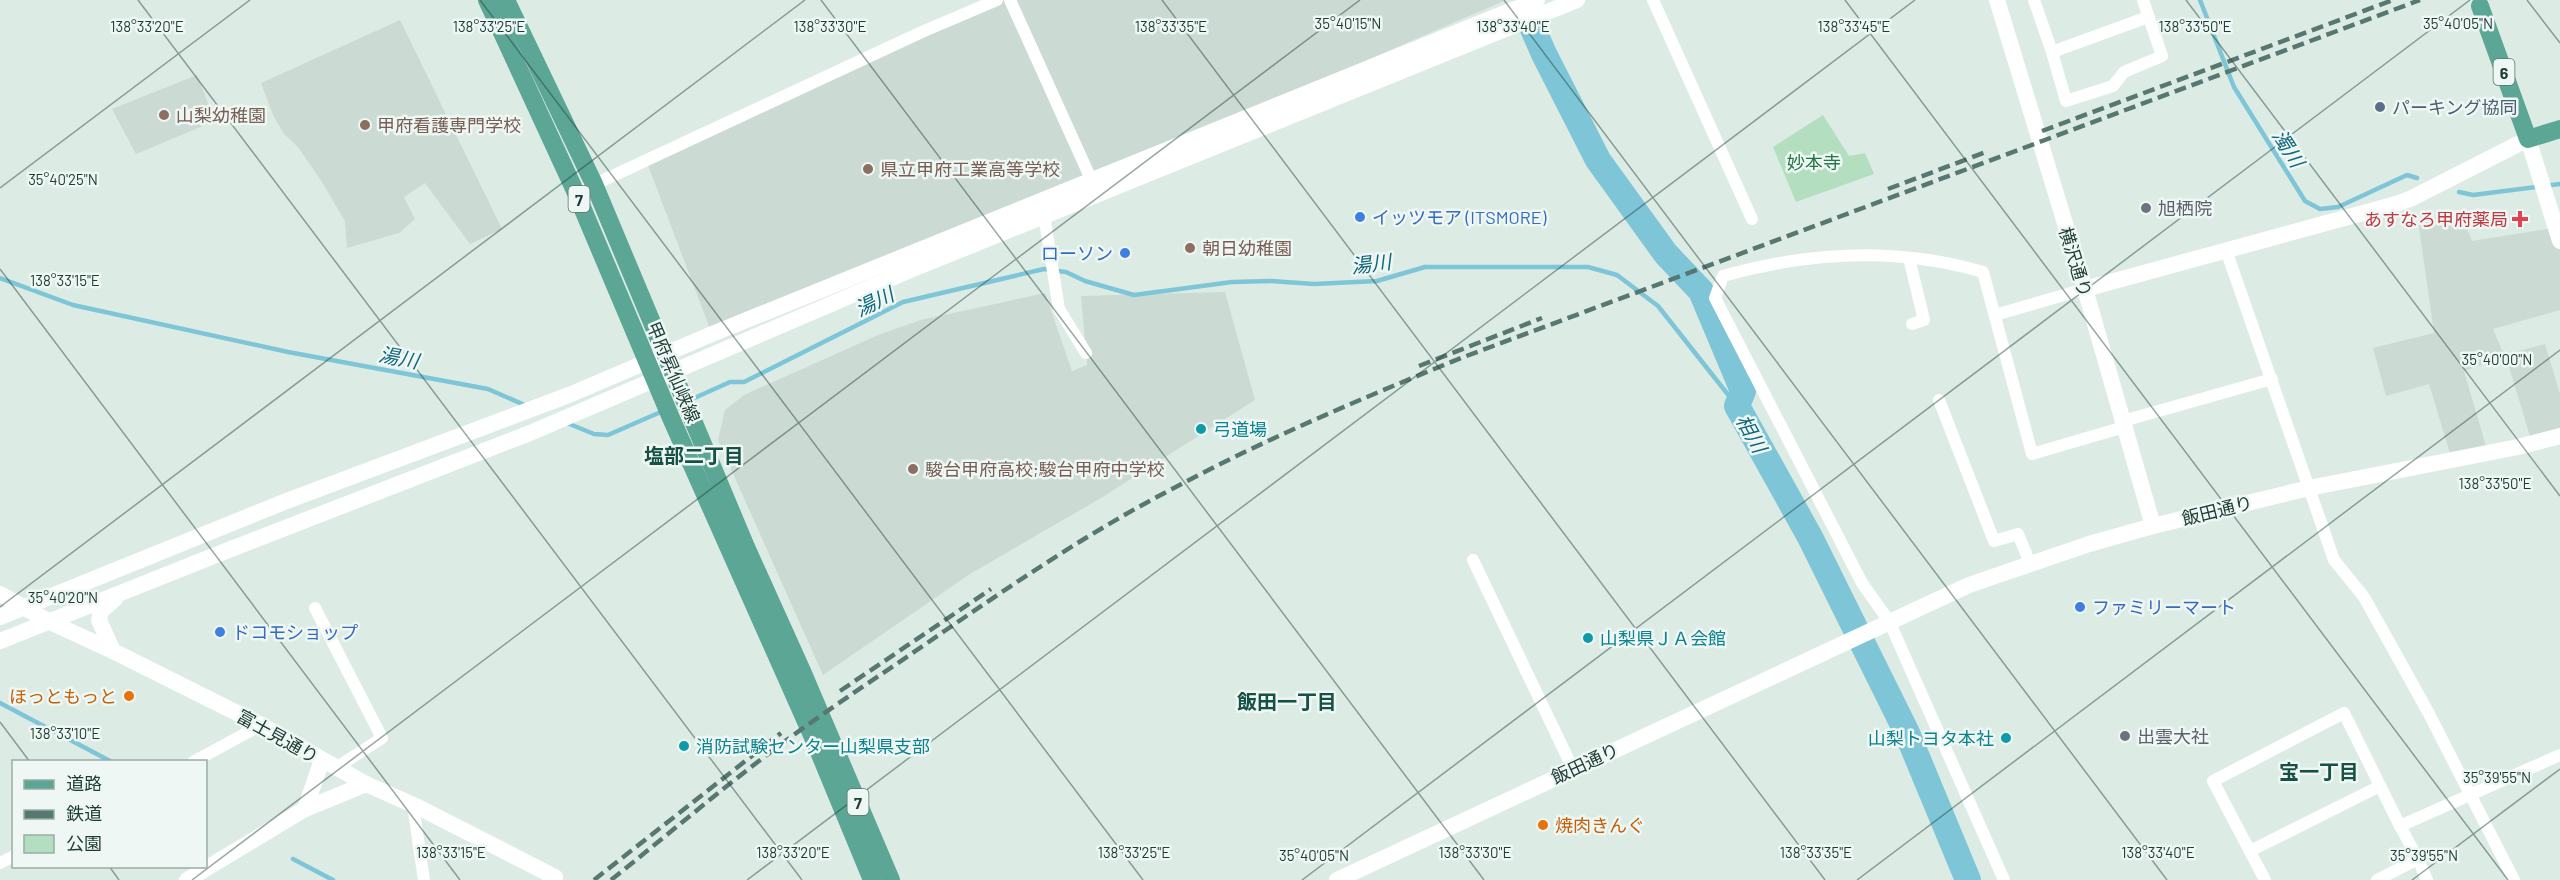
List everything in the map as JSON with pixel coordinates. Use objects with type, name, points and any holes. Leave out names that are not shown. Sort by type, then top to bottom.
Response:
[{"type":"main road","name":"甲府昇仙峡線","points":[[488,0],[576,193],[671,418],[812,735],[872,880]]},
{"type":"main road","name":"甲府昇仙峡線","points":[[506,0],[594,184],[674,370],[746,547],[802,671],[891,880]]},
{"type":"main road","name":"6","points":[[2480,6],[2528,139]]},
{"type":"main road","points":[[2528,139],[2560,129]]},
{"type":"street","points":[[576,193],[997,0]]},
{"type":"street","points":[[1010,0],[1091,179]]},
{"type":"street","points":[[0,641],[578,413],[674,370],[1509,19],[1537,0]]},
{"type":"street","points":[[0,617],[284,502],[550,403],[666,352],[1091,179],[1509,19],[1551,11],[1577,0]]},
{"type":"street","points":[[1653,0],[1752,219]]},
{"type":"street","points":[[2034,0],[2066,101],[2113,86],[2124,72],[2162,56],[2144,0]]},
{"type":"street","name":"横沢通り","points":[[2000,1],[2152,526]]},
{"type":"street","points":[[2052,51],[2148,16]]},
{"type":"street","points":[[1995,315],[2396,204],[2528,139],[2560,241]]},
{"type":"street","points":[[1044,215],[1059,309],[1086,353]]},
{"type":"street","points":[[2226,250],[2334,560],[2364,597],[2514,880]]},
{"type":"street","points":[[2004,880],[1887,622],[1862,583],[1715,298],[1723,276],[1766,264],[1802,258],[1887,255],[1958,264],[1983,272],[2032,454],[2272,379]]},
{"type":"street","points":[[1909,258],[1924,320],[1912,324]]},
{"type":"street","points":[[1939,400],[1994,541],[2018,534],[2030,563]]},
{"type":"street","name":"飯田通り","points":[[1336,880],[1969,585],[2030,563],[2152,526],[2309,488],[2518,447],[2560,436]]},
{"type":"street","points":[[1473,560],[1573,769]]},
{"type":"street","points":[[113,651],[99,620],[101,611],[123,593]]},
{"type":"street","name":"富士見通り","points":[[0,594],[50,622],[261,725],[366,784],[413,805],[555,878]]},
{"type":"street","points":[[305,809],[329,764],[382,738],[315,609]]},
{"type":"street","points":[[2265,880],[2213,781],[2344,712],[2427,880]]},
{"type":"street","points":[[197,760],[261,725]]},
{"type":"street","points":[[2400,826],[2560,755]]},
{"type":"street","points":[[207,868],[305,809],[366,784]]},
{"type":"street","points":[[2250,852],[2380,786]]},
{"type":"street","points":[[413,805],[424,880]]},
{"type":"street","points":[[2377,880],[2418,859]]},
{"type":"street","points":[[187,880],[207,868]]},
{"type":"shaded area","name":"県立甲府工業高等学校","points":[[998,0],[1504,1],[1091,179],[712,334],[646,160]]},
{"type":"shaded area","name":"甲府看護専門学校","points":[[400,20],[502,229],[470,244],[425,183],[404,197],[415,219],[399,233],[347,248],[345,221],[298,147],[284,134],[273,115],[261,83]]},
{"type":"shaded area","name":"山梨幼稚園","points":[[197,75],[215,121],[136,154],[112,109]]},
{"type":"shaded area","points":[[2461,214],[2472,241],[2560,227],[2560,310],[2493,329],[2504,355],[2545,344],[2560,394],[2560,436],[2532,443],[2507,360],[2500,362],[2498,359],[2464,371],[2488,453],[2452,460],[2429,384],[2386,396],[2373,348],[2434,333],[2418,220]]},
{"type":"shaded area","name":"駿台甲府高校;駿台甲府中学校","points":[[1225,292],[1255,400],[1101,498],[970,574],[823,675],[718,440],[725,410],[744,395],[878,335],[921,320],[1045,293],[1072,371],[1087,365],[1081,296]]},
{"type":"green space","name":"妙本寺","points":[[1823,115],[1849,156],[1865,153],[1874,174],[1796,202],[1773,147]]},
{"type":"waterway","name":"相川","points":[[1527,0],[1533,29],[1544,54],[1598,160],[1666,254],[1701,291],[1743,391],[1737,406],[1810,537],[1907,733],[1968,880]]},
{"type":"waterway","name":"濁川","points":[[2200,0],[2234,87],[2305,201],[2320,209],[2338,207],[2407,175],[2417,178]]},
{"type":"waterway","name":"濁川","points":[[2459,192],[2473,195],[2560,184]]},
{"type":"waterway","name":"湯川","points":[[690,400],[730,382],[744,382],[903,302],[1044,269],[1066,272],[1085,281],[1134,295],[1232,282],[1271,281],[1314,284],[1377,281],[1425,267],[1588,267],[1617,275],[1658,306],[1737,406]]},
{"type":"waterway","name":"湯川","points":[[0,278],[73,305],[288,352],[488,389],[527,406]]},
{"type":"waterway","name":"湯川","points":[[567,423],[594,434],[608,435],[663,411]]},
{"type":"waterway","points":[[0,703],[108,760]]},
{"type":"waterway","points":[[293,859],[333,880]]},
{"type":"railway","points":[[2042,131],[2393,0]]},
{"type":"railway","points":[[611,880],[788,739],[973,611],[1114,521],[1243,453],[1461,358],[2420,0]]},
{"type":"railway","points":[[1888,189],[1986,152]]},
{"type":"railway","points":[[1419,366],[1542,318]]},
{"type":"railway","points":[[840,691],[991,589]]},
{"type":"railway","points":[[594,880],[781,733]]},
{"type":"place","name":"パーキング協同","points":[[2380,107]]},
{"type":"place","name":"山梨幼稚園","points":[[164,115]]},
{"type":"place","name":"甲府看護専門学校","points":[[365,125]]},
{"type":"place","name":"県立甲府工業高等学校","points":[[868,169]]},
{"type":"place","name":"旭栖院","points":[[2146,208]]},
{"type":"place","name":"イッツモア (ITSMORE)","points":[[1360,217]]},
{"type":"place","name":"あすなろ甲府薬局","points":[[2520,219]]},
{"type":"place","name":"朝日幼稚園","points":[[1190,248]]},
{"type":"place","name":"ローソン","points":[[1125,253]]},
{"type":"place","name":"弓道場","points":[[1201,429]]},
{"type":"place","name":"駿台甲府高校;駿台甲府中学校","points":[[913,469]]},
{"type":"place","name":"ファミリーマート","points":[[2080,607]]},
{"type":"place","name":"ドコモショップ","points":[[220,632]]},
{"type":"place","name":"山梨県ＪＡ会館","points":[[1588,638]]},
{"type":"place","name":"ほっともっと","points":[[129,696]]},
{"type":"place","name":"出雲大社","points":[[2125,736]]},
{"type":"place","name":"山梨トヨタ本社","points":[[2006,738]]},
{"type":"place","name":"消防試験センター山梨県支部","points":[[684,746]]},
{"type":"place","name":"焼肉きんぐ","points":[[1543,825]]},
{"type":"district","name":"塩部二丁目","points":[[694,455]]},
{"type":"district","name":"飯田一丁目","points":[[1287,701]]},
{"type":"district","name":"宝一丁目","points":[[2319,771]]}]
